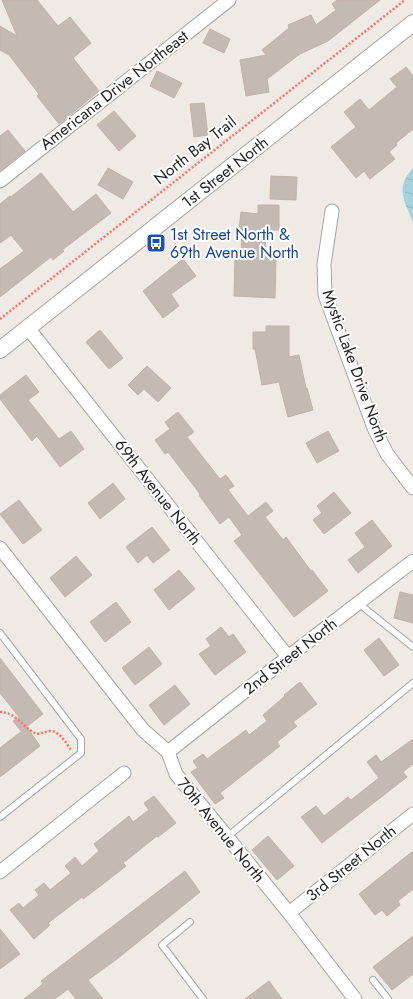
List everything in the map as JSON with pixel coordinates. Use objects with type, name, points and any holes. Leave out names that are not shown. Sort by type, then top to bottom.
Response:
[{"type":"street","name":"Americana Drive Northeast","points":[[0,181],[229,0]]},
{"type":"street","name":"1st Street North","points":[[0,350],[413,23]]},
{"type":"street","name":"Mystic Lake Drive North","points":[[332,211],[324,264],[325,295],[374,428],[387,454],[413,488]]},
{"type":"street","name":"69th Avenue North","points":[[28,328],[288,657]]},
{"type":"street","name":"70th Avenue North","points":[[0,548],[143,730],[168,752],[176,774],[289,913],[355,999]]},
{"type":"street","name":"2nd Street North","points":[[168,752],[413,561]]},
{"type":"street","points":[[0,872],[124,774]]},
{"type":"street","name":"3rd Street North","points":[[289,913],[413,814]]},
{"type":"lane","points":[[358,603],[413,647]]},
{"type":"lane","points":[[0,633],[81,739],[81,753],[77,757],[0,817]]},
{"type":"lane","points":[[227,837],[413,683]]},
{"type":"lane","points":[[190,922],[162,945],[203,999]]},
{"type":"lane","points":[[373,980],[388,999]]},
{"type":"path","name":"North Bay Trail","points":[[0,319],[405,0]]},
{"type":"path","points":[[0,712],[14,716],[22,725],[37,734],[55,732],[59,734],[77,757]]},
{"type":"water","points":[[413,168],[413,222],[404,201],[403,188],[407,175]]},
{"type":"building","points":[[2,0],[37,0],[58,26],[70,17],[91,43],[73,58],[99,91],[59,124],[37,96],[39,94],[9,55],[0,50],[0,26],[17,36]]},
{"type":"building","points":[[337,0],[380,0],[328,41],[300,54],[267,79],[269,92],[246,96],[240,60],[266,55],[262,50],[289,28],[288,25],[311,15],[316,25],[336,10],[332,4]]},
{"type":"building","points":[[210,29],[230,39],[224,53],[203,43]]},
{"type":"building","points":[[406,67],[413,76],[413,129],[396,143],[397,145],[389,152],[395,159],[370,179],[364,171],[356,178],[331,147],[356,127],[344,112],[360,99],[369,110],[397,87],[390,79]]},
{"type":"building","points":[[157,71],[182,83],[174,98],[150,86]]},
{"type":"building","points":[[204,103],[208,135],[194,137],[190,104]]},
{"type":"building","points":[[114,111],[136,136],[119,151],[97,125]]},
{"type":"building","points":[[8,130],[25,151],[0,171],[0,136]]},
{"type":"building","points":[[108,168],[133,182],[123,199],[98,185]]},
{"type":"building","points":[[41,173],[73,212],[96,194],[111,213],[62,250],[64,251],[53,260],[51,257],[0,297],[0,269],[24,251],[11,235],[0,243],[0,204]]},
{"type":"building","points":[[271,176],[297,177],[296,200],[270,199]]},
{"type":"building","points":[[258,205],[279,205],[279,230],[266,230],[265,257],[276,257],[275,298],[234,296],[235,257],[241,257],[242,229],[239,229],[241,212],[258,214]]},
{"type":"building","points":[[183,259],[196,276],[171,294],[179,306],[163,318],[143,291]]},
{"type":"building","points":[[266,326],[289,326],[289,357],[299,355],[306,388],[313,410],[288,417],[279,382],[262,385],[255,349],[253,349],[253,332],[266,332]]},
{"type":"building","points":[[100,330],[123,358],[109,369],[86,342]]},
{"type":"building","points":[[147,366],[171,388],[158,402],[144,389],[138,395],[128,385]]},
{"type":"building","points":[[26,375],[39,392],[28,400],[59,439],[71,431],[84,449],[60,467],[37,436],[32,441],[0,399],[0,395]]},
{"type":"building","points":[[178,412],[194,432],[187,437],[220,479],[226,475],[234,486],[228,490],[248,516],[266,502],[273,511],[265,517],[283,540],[286,537],[328,591],[294,617],[234,541],[242,535],[229,517],[220,524],[199,495],[200,494],[168,452],[165,454],[155,440],[170,429],[165,422]]},
{"type":"building","points":[[328,431],[339,451],[317,463],[306,443]]},
{"type":"building","points":[[113,483],[125,499],[100,519],[88,503]]},
{"type":"building","points":[[334,492],[351,513],[324,534],[313,520],[322,513],[317,506]]},
{"type":"building","points":[[19,500],[42,530],[23,544],[0,514]]},
{"type":"building","points":[[372,520],[392,546],[358,573],[348,560],[365,547],[355,533]]},
{"type":"building","points":[[152,527],[170,550],[153,563],[147,555],[138,563],[126,547]]},
{"type":"building","points":[[76,556],[92,575],[65,597],[50,578]]},
{"type":"building","points":[[179,570],[195,589],[169,610],[154,590]]},
{"type":"building","points":[[400,592],[413,595],[413,623],[394,618]]},
{"type":"building","points":[[116,602],[131,622],[105,642],[90,622]]},
{"type":"building","points":[[221,627],[229,637],[233,634],[246,652],[215,675],[199,654],[211,646],[206,639]]},
{"type":"building","points":[[379,638],[399,665],[384,676],[364,650]]},
{"type":"building","points":[[149,647],[162,664],[135,685],[122,668]]},
{"type":"building","points":[[0,658],[43,714],[21,731],[13,721],[19,717],[0,693]]},
{"type":"building","points":[[300,682],[317,704],[293,722],[297,726],[277,742],[280,746],[220,793],[224,798],[215,804],[191,772],[198,768],[193,761],[203,754],[207,759],[246,730],[249,735],[267,721],[263,715]]},
{"type":"building","points":[[175,685],[190,704],[164,725],[149,705]]},
{"type":"building","points":[[27,727],[40,746],[0,777],[0,748]]},
{"type":"building","points":[[413,739],[413,764],[403,772],[407,777],[322,843],[301,817],[316,806],[324,816],[348,797],[351,800],[379,778],[367,762],[376,755],[381,762]]},
{"type":"building","points":[[154,796],[176,823],[123,863],[126,866],[83,899],[82,897],[48,923],[50,925],[34,939],[10,910],[19,903],[23,908],[39,895],[35,890],[44,883],[50,890],[71,873],[65,866],[75,857],[82,866],[99,851],[94,844],[129,816],[133,822],[149,810],[144,803]]},
{"type":"building","points":[[268,836],[294,866],[277,880],[252,850]]},
{"type":"building","points":[[413,851],[413,889],[398,901],[400,905],[387,916],[382,910],[375,915],[359,894]]},
{"type":"building","points":[[185,871],[200,892],[117,959],[88,980],[103,999],[76,999],[68,989],[55,999],[24,999],[43,984],[41,981]]},
{"type":"building","points":[[0,929],[20,954],[0,969]]},
{"type":"building","points":[[413,936],[413,974],[392,990],[373,967]]},
{"type":"building","points":[[269,981],[282,999],[245,999]]},
{"type":"place","name":"1st Street North & 69th Avenue North","points":[[156,243]]}]
